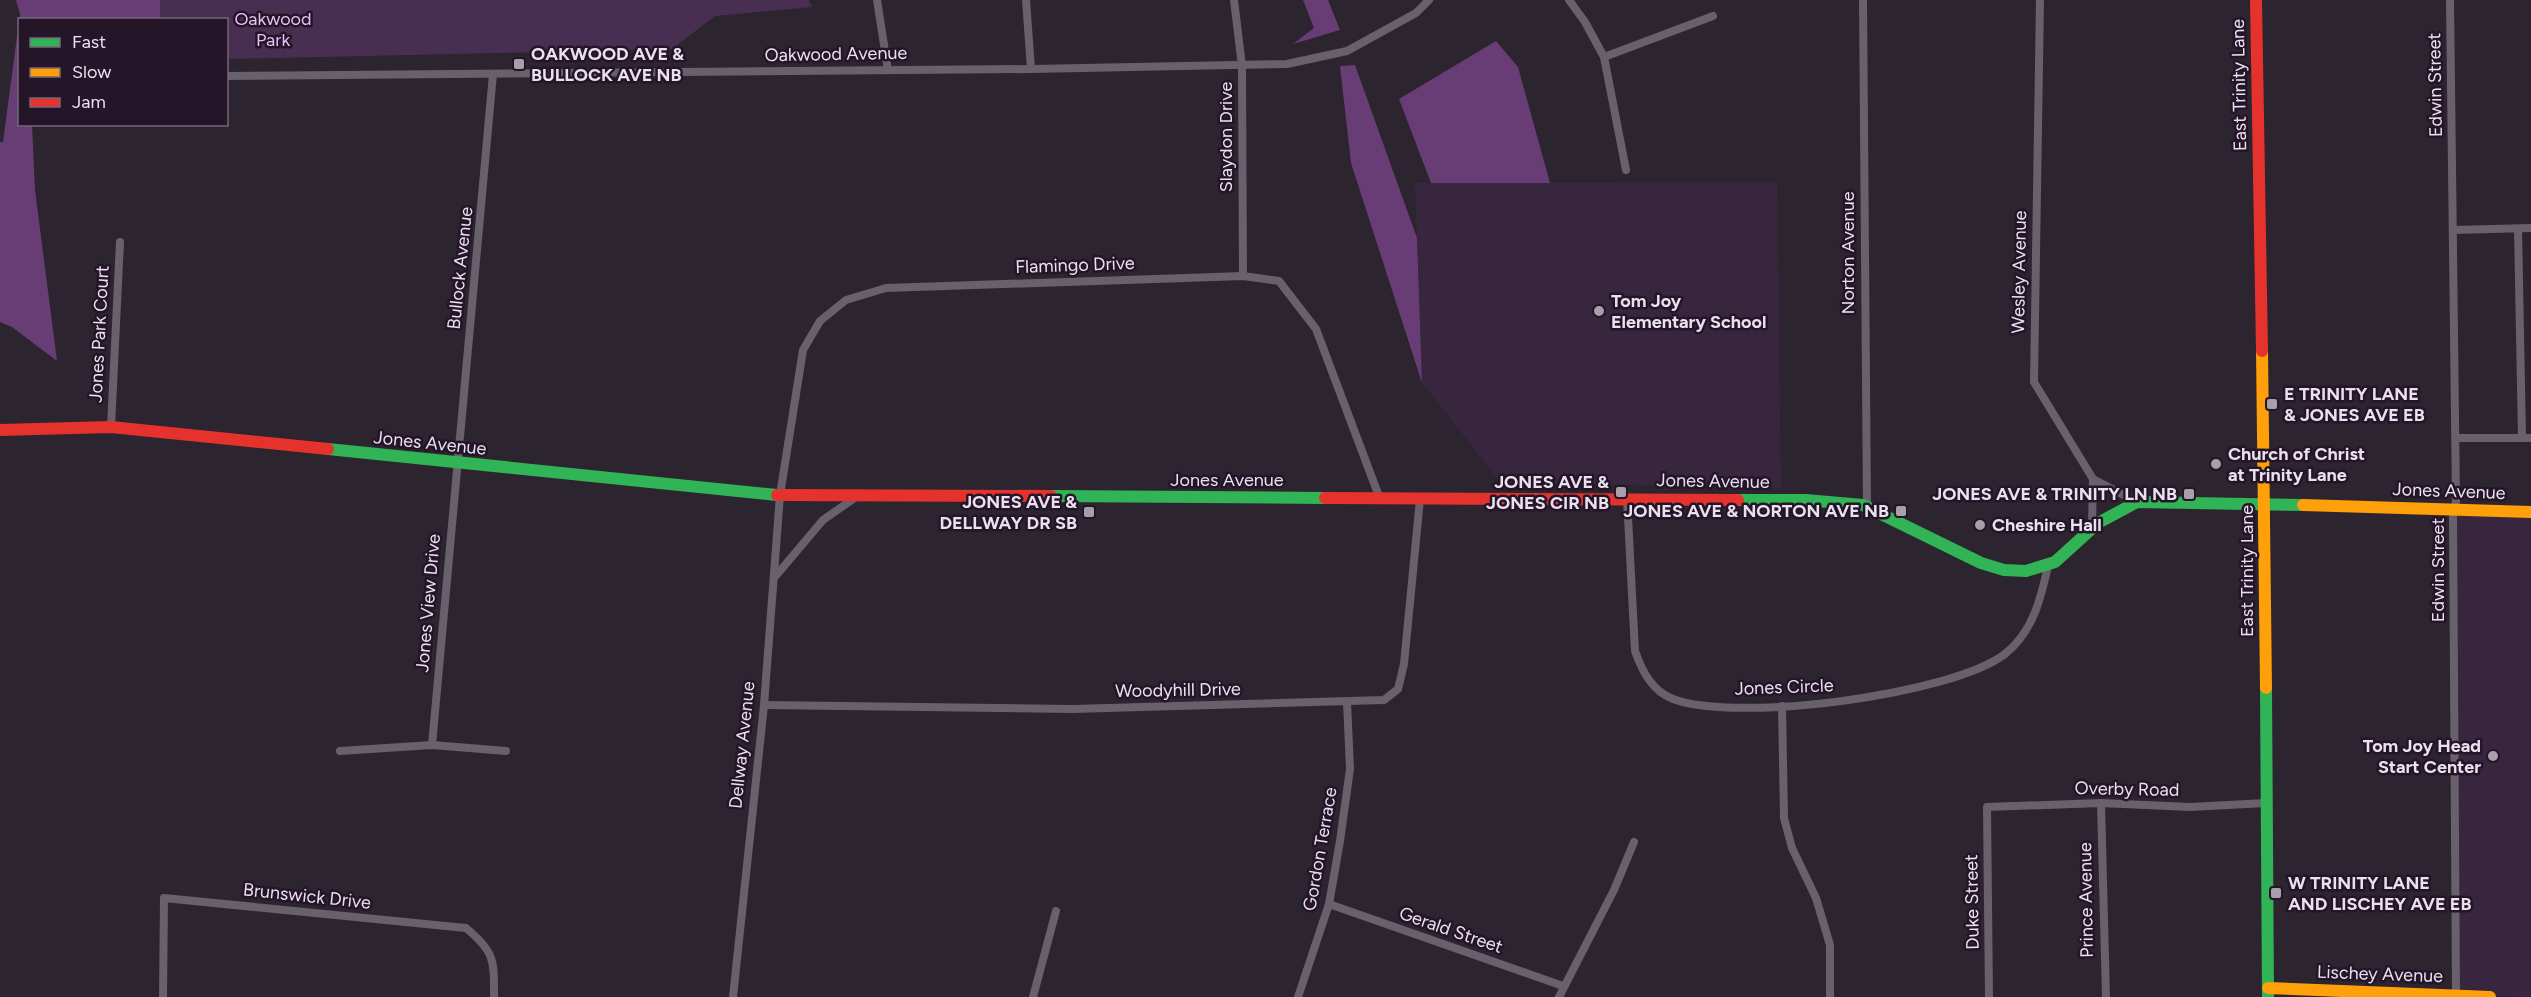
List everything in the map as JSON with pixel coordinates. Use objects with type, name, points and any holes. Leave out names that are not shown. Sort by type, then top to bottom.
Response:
[{"type":"street","points":[[877,0],[888,70]]},
{"type":"street","points":[[1026,0],[1031,69]]},
{"type":"street","name":"Slaydon Drive","points":[[1234,0],[1242,66],[1243,276]]},
{"type":"street","name":"Oakwood Avenue","points":[[228,76],[1031,69],[1287,64],[1347,51],[1416,13],[1429,0]]},
{"type":"street","points":[[1569,0],[1585,22],[1604,57],[1626,170]]},
{"type":"street","name":"Norton Avenue","points":[[1863,0],[1867,506]]},
{"type":"street","name":"Wesley Avenue","points":[[2040,0],[2034,382],[2093,479]]},
{"type":"street","name":"East Trinity Lane","points":[[2256,0],[2264,503],[2268,992]]},
{"type":"street","name":"Edwin Street","points":[[2450,0],[2456,438],[2456,996]]},
{"type":"street","points":[[1604,57],[1713,16]]},
{"type":"street","name":"Bullock Avenue","points":[[458,465],[493,74]]},
{"type":"street","points":[[2453,230],[2531,228]]},
{"type":"street","points":[[2456,438],[2527,438],[2518,229]]},
{"type":"street","name":"Jones Park Court","points":[[111,427],[120,242]]},
{"type":"street","name":"Flamingo Drive","points":[[780,495],[803,350],[820,321],[846,300],[885,288],[1243,276],[1279,281],[1316,329],[1380,499]]},
{"type":"street","name":"Jones Avenue","points":[[0,430],[111,427],[458,465],[780,495],[1806,500],[1867,506],[1900,520],[1978,563],[2010,572],[2048,566],[2072,551],[2092,527],[2113,513],[2137,502],[2264,503],[2531,512]]},
{"type":"street","name":"Jones View Drive","points":[[432,745],[458,465]]},
{"type":"street","points":[[2092,527],[2093,479],[2137,502]]},
{"type":"street","name":"Dellway Avenue","points":[[733,997],[764,705],[780,495]]},
{"type":"street","points":[[774,578],[823,520],[856,497]]},
{"type":"street","name":"Jones Circle","points":[[1627,498],[1635,651],[1652,686],[1672,699],[1701,705],[1837,704],[1953,678],[1985,665],[2006,653],[2026,630],[2039,607],[2048,566]]},
{"type":"street","name":"Woodyhill Drive","points":[[764,705],[1073,709],[1384,700],[1398,689],[1404,664],[1420,499]]},
{"type":"street","name":"Gordon Terrace","points":[[1298,997],[1329,904],[1350,769],[1347,702]]},
{"type":"street","points":[[1782,706],[1784,818],[1792,848],[1816,898],[1830,945],[1830,997]]},
{"type":"street","points":[[340,750],[432,745],[506,751]]},
{"type":"street","name":"Overby Road","points":[[1987,807],[2101,803],[2190,807],[2266,803]]},
{"type":"street","name":"Prince Avenue","points":[[2101,803],[2106,997]]},
{"type":"street","name":"Duke Street","points":[[1987,807],[1989,997]]},
{"type":"street","points":[[1559,997],[1614,890],[1634,842]]},
{"type":"street","name":"Brunswick Drive","points":[[163,997],[164,898],[466,928],[486,945],[494,968],[494,997]]},
{"type":"street","name":"Gerald Street","points":[[1329,904],[1563,986]]},
{"type":"street","points":[[1033,997],[1056,911]]},
{"type":"street","name":"Lischey Avenue","points":[[2268,992],[2490,997]]},
{"type":"shaded area","points":[[16,0],[160,0],[160,18],[19,18]]},
{"type":"shaded area","points":[[1303,0],[1328,0],[1340,30],[1293,44],[1314,28]]},
{"type":"shaded area","points":[[18,29],[18,126],[32,126],[35,190],[57,361],[12,327],[0,322],[0,142],[3,142]]},
{"type":"shaded area","points":[[1496,41],[1518,67],[1550,183],[1431,183],[1399,99]]},
{"type":"shaded area","points":[[1355,65],[1417,238],[1422,383],[1351,163],[1340,66]]},
{"type":"shaded area","name":"Tom Joy Elementary School","points":[[1777,182],[1781,488],[1500,482],[1422,383],[1415,183]]},
{"type":"shaded area","name":"Tom Joy Head Start Center","points":[[2455,509],[2531,512],[2531,997],[2456,996]]},
{"type":"green space","name":"Oakwood Park","points":[[160,0],[809,0],[812,7],[715,16],[672,49],[228,59],[228,18],[160,18]]},
{"type":"traffic: fast","points":[[328,449],[777,495]]},
{"type":"traffic: fast","points":[[1051,496],[1325,498]]},
{"type":"traffic: fast","points":[[1738,500],[1806,500],[1863,505],[1981,563],[2004,570],[2026,571],[2055,562],[2098,523],[2137,502],[2303,505]]},
{"type":"traffic: fast","points":[[2266,688],[2268,997]]},
{"type":"traffic: slow","points":[[2262,351],[2266,688]]},
{"type":"traffic: slow","points":[[2303,505],[2531,512]]},
{"type":"traffic: slow","points":[[2268,988],[2490,997]]},
{"type":"traffic: jam","points":[[2256,0],[2262,351]]},
{"type":"traffic: jam","points":[[0,430],[111,427],[328,449]]},
{"type":"traffic: jam","points":[[777,495],[1051,496]]},
{"type":"traffic: jam","points":[[1325,498],[1738,500]]},
{"type":"place","name":"OAKWOOD AVE & BULLOCK AVE NB","points":[[519,64]]},
{"type":"place","name":"Tom Joy Elementary School","points":[[1599,311]]},
{"type":"place","name":"E TRINITY LANE & JONES AVE EB","points":[[2272,404]]},
{"type":"place","name":"Church of Christ at Trinity Lane","points":[[2216,464]]},
{"type":"place","name":"JONES AVE & JONES CIR NB","points":[[1621,492]]},
{"type":"place","name":"JONES AVE & TRINITY LN NB","points":[[2189,494]]},
{"type":"place","name":"JONES AVE & NORTON AVE NB","points":[[1901,511]]},
{"type":"place","name":"JONES AVE & DELLWAY DR SB","points":[[1089,512]]},
{"type":"place","name":"Cheshire Hall","points":[[1980,525]]},
{"type":"place","name":"Tom Joy Head Start Center","points":[[2493,756]]},
{"type":"place","name":"W TRINITY LANE AND LISCHEY AVE EB","points":[[2276,893]]}]
